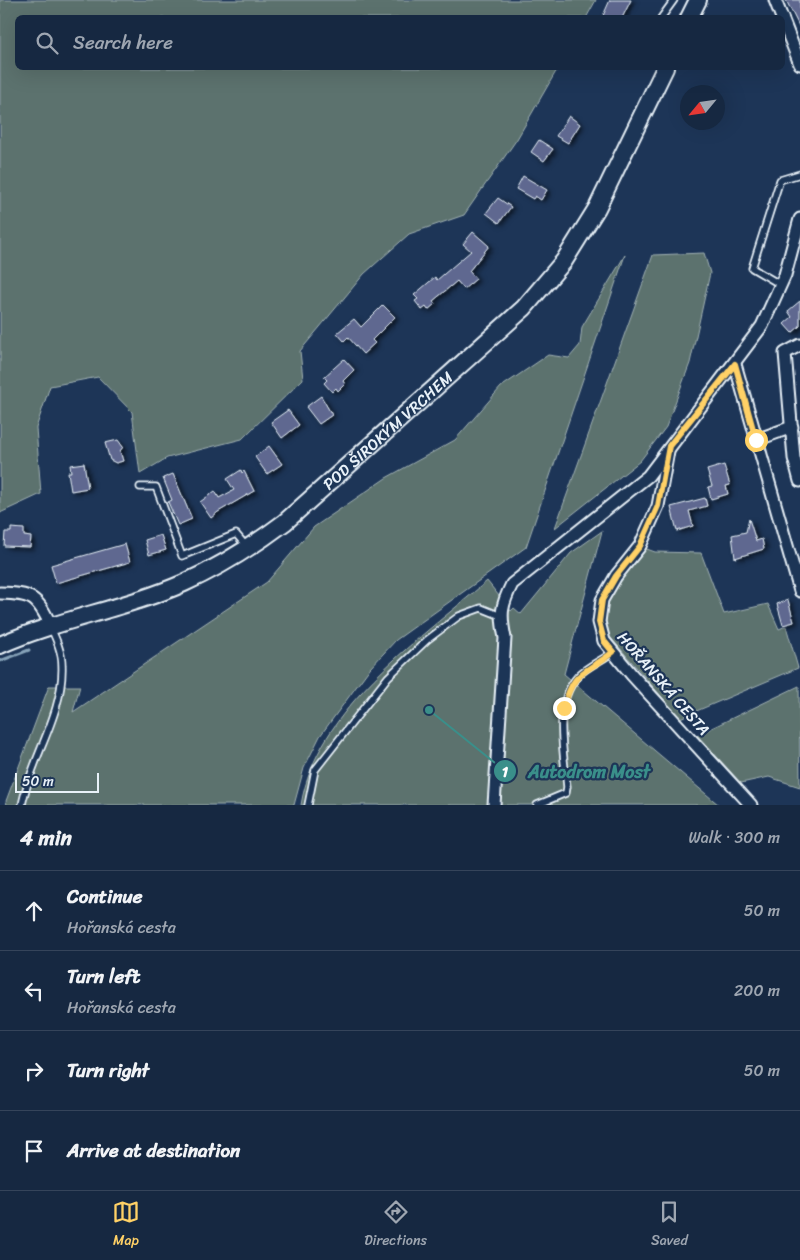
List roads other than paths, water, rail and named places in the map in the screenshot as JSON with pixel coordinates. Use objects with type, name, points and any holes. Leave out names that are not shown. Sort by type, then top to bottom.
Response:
[{"type":"street","points":[[690,15],[698,0]]},
{"type":"street","points":[[775,0],[781,15]]},
{"type":"street","points":[[785,26],[800,64]]},
{"type":"street","name":"POD ŠIROKÝM VRCHEM","points":[[0,645],[51,626],[183,583],[249,548],[285,522],[524,308],[564,261],[597,208],[664,70]]},
{"type":"street","name":"HOŘANSKÁ CESTA","points":[[751,805],[613,652],[604,641],[599,622],[602,600],[616,576],[640,546],[658,506],[669,446],[735,364],[762,326],[781,285],[800,219]]},
{"type":"street","points":[[800,345],[785,353],[794,419],[794,458],[800,481]]},
{"type":"street","points":[[735,364],[800,591]]},
{"type":"street","points":[[756,440],[794,419]]},
{"type":"street","points":[[494,805],[505,638],[501,616],[504,600],[512,584],[648,476],[669,446]]},
{"type":"street","points":[[0,593],[22,594],[34,598],[42,606],[51,626]]},
{"type":"lane","points":[[664,15],[674,0]]},
{"type":"lane","points":[[781,285],[752,268],[780,180],[800,174]]},
{"type":"lane","points":[[140,487],[156,486],[182,556],[236,534],[249,548]]},
{"type":"lane","points":[[308,805],[315,770],[388,677],[427,640],[459,616],[480,608],[501,616]]},
{"type":"lane","points":[[22,805],[30,776],[49,730],[61,686],[62,663],[51,626]]},
{"type":"lane","points":[[537,805],[566,793],[562,734],[569,688],[580,674],[613,652]]},
{"type":"waterway","points":[[0,661],[29,650]]},
{"type":"place","name":"Autodrom Most","points":[[429,710]]}]
